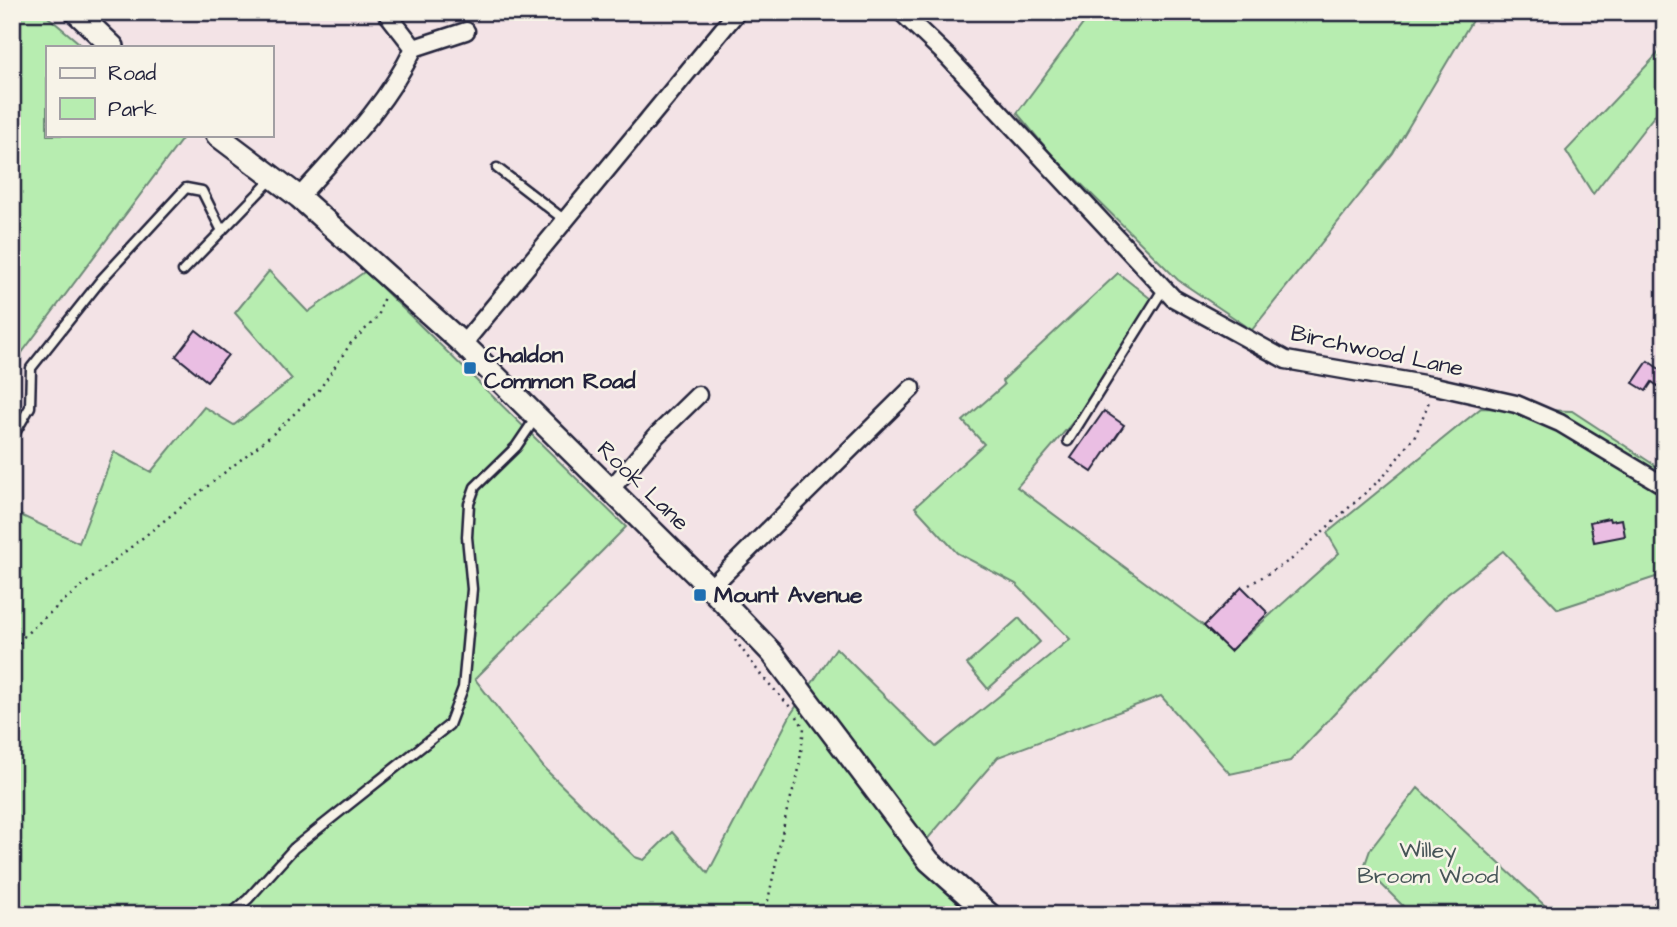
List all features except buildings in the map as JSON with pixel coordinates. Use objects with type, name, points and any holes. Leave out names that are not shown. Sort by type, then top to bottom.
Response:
[{"type":"main road","points":[[76,12],[112,46]]},
{"type":"main road","name":"Rook Lane","points":[[218,136],[299,197],[463,344],[710,588],[772,653],[929,861],[990,915]]},
{"type":"street","points":[[386,12],[414,48]]},
{"type":"street","name":"Birchwood Lane","points":[[901,12],[950,58],[1173,298],[1286,359],[1435,386],[1516,404],[1549,418],[1665,486]]},
{"type":"street","points":[[463,344],[566,221],[732,14]]},
{"type":"street","points":[[299,197],[382,104],[414,48],[466,31]]},
{"type":"street","points":[[710,588],[912,388]]},
{"type":"street","points":[[610,490],[657,435],[698,395]]},
{"type":"lane","points":[[497,168],[566,221]]},
{"type":"lane","points":[[183,271],[274,178]]},
{"type":"lane","points":[[12,438],[30,407],[31,368],[101,280],[187,188],[202,191],[222,231]]},
{"type":"lane","points":[[1068,441],[1164,288]]},
{"type":"lane","points":[[230,915],[294,848],[449,725],[463,688],[467,645],[472,589],[467,537],[469,504],[475,487],[516,447],[536,417]]},
{"type":"path","points":[[12,654],[24,635],[273,434],[319,390],[351,343],[377,317],[384,294],[395,283]]},
{"type":"path","points":[[1249,585],[1292,559],[1384,476],[1416,435],[1435,386]]},
{"type":"path","points":[[738,617],[733,632],[736,643],[794,712],[804,728],[799,775],[788,810],[765,915]]},
{"type":"path","points":[[1636,915],[1665,897]]},
{"type":"green space","points":[[12,12],[42,12],[83,46],[46,46],[46,136],[184,136],[12,366]]},
{"type":"green space","points":[[1092,12],[1477,12],[1393,153],[1252,330],[1178,280],[1051,154],[1017,113]]},
{"type":"green space","points":[[1665,46],[1665,102],[1593,194],[1566,151]]},
{"type":"green space","points":[[367,270],[381,287],[626,527],[475,679],[545,769],[635,857],[644,860],[672,832],[708,873],[791,714],[836,648],[936,747],[1070,639],[1016,584],[957,553],[915,507],[984,444],[963,421],[1004,385],[1002,381],[1118,273],[1156,303],[1098,393],[1017,487],[1204,626],[1230,651],[1339,553],[1327,533],[1481,408],[1572,411],[1665,472],[1665,574],[1558,609],[1503,551],[1445,596],[1290,761],[1230,774],[1161,696],[998,757],[911,858],[987,915],[12,915],[12,511],[79,543],[114,452],[151,472],[204,407],[234,425],[292,379],[235,313],[269,271],[308,312]]},
{"type":"green space","points":[[1019,618],[1040,642],[988,689],[967,664]]},
{"type":"green space","name":"Willey Broom Wood","points":[[1418,788],[1555,915],[1412,915],[1364,867],[1370,850]]},
{"type":"place","name":"Chaldon Common Road","points":[[470,368]]},
{"type":"place","name":"Mount Avenue","points":[[700,595]]}]
